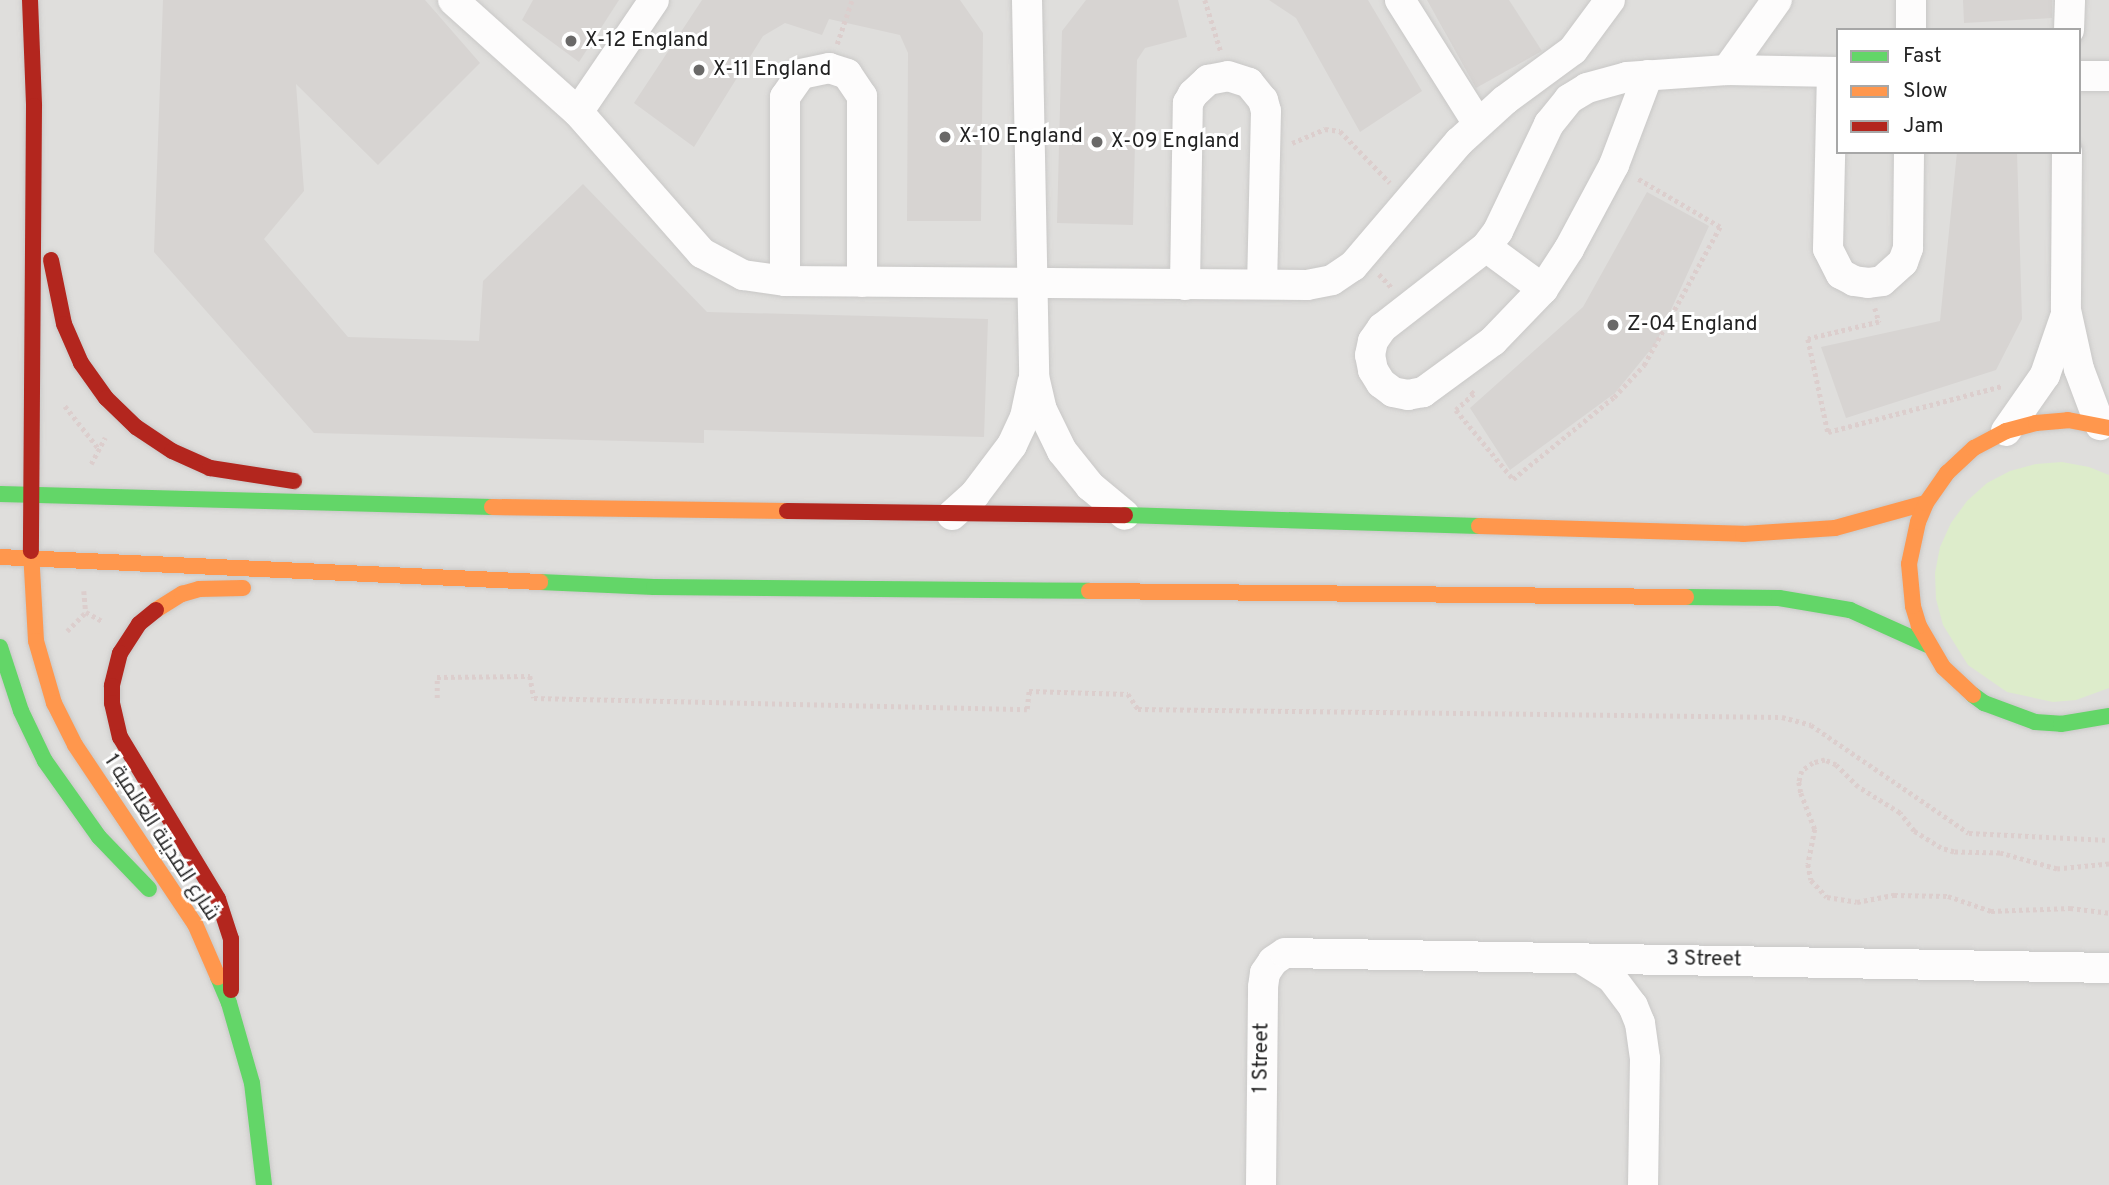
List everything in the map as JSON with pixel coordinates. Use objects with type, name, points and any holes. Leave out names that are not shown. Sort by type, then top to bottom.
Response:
[{"type":"street","points":[[30,0],[34,106],[33,495]]},
{"type":"street","points":[[453,0],[578,112],[702,253],[743,275],[785,281],[1185,285],[1320,284],[1343,274],[1478,124],[1573,50],[1599,4]]},
{"type":"street","points":[[578,112],[654,0]]},
{"type":"street","points":[[1027,0],[1034,376],[1042,410],[1062,451],[1090,486],[1125,515]]},
{"type":"street","points":[[1400,0],[1478,124]]},
{"type":"street","points":[[1727,70],[1777,0]]},
{"type":"street","points":[[1911,0],[1911,28]]},
{"type":"street","points":[[2069,28],[2070,0]]},
{"type":"street","points":[[785,281],[785,97],[801,74],[829,68],[846,74],[862,96],[862,282]]},
{"type":"street","points":[[1648,75],[1614,165],[1593,208],[1543,289],[1493,341],[1454,371],[1423,392],[1408,395],[1393,392],[1377,377],[1370,355],[1373,341],[1381,328],[1486,247],[1498,231],[1557,112],[1587,88],[1606,81],[1648,75],[1727,70],[1835,72],[1828,249],[1841,274],[1868,284],[1882,281],[1894,273],[1903,262],[1908,248],[1909,154]]},
{"type":"street","points":[[1185,285],[1188,103],[1193,94],[1208,80],[1228,76],[1249,83],[1264,100],[1266,111],[1262,284]]},
{"type":"street","points":[[2081,76],[2109,76]]},
{"type":"street","points":[[34,106],[59,304],[64,324],[81,363],[106,398],[136,428],[172,451],[211,468],[313,483]]},
{"type":"street","points":[[2006,431],[2045,375],[2062,332],[2066,310],[2067,154]]},
{"type":"street","points":[[1486,247],[1543,289]]},
{"type":"street","points":[[2066,310],[2079,369],[2104,426]]},
{"type":"street","points":[[953,515],[975,494],[1012,445],[1025,417],[1034,376]]},
{"type":"street","points":[[2104,426],[2052,420],[2006,431],[1959,460],[1926,503],[1918,522],[1909,564],[1913,606],[1928,645],[1962,687],[1984,703],[2008,715],[2061,724],[2109,716]]},
{"type":"street","points":[[337,486],[445,506]]},
{"type":"street","points":[[0,494],[445,506],[953,515],[1125,515],[1743,534],[1835,528],[1926,503]]},
{"type":"street","name":"شارع المدينة العالمية 1","points":[[33,495],[31,612],[47,681],[64,725],[146,856],[195,925],[229,1003],[252,1083],[264,1185]]},
{"type":"street","points":[[17,541],[31,558]]},
{"type":"street","points":[[0,557],[405,573],[654,587],[1779,598],[1850,610],[1928,645]]},
{"type":"street","points":[[302,588],[405,573]]},
{"type":"street","points":[[229,1003],[233,960],[222,909],[208,880],[120,737],[115,720],[112,687],[120,653],[129,638],[145,618],[166,602],[198,589],[257,588]]},
{"type":"street","points":[[0,646],[32,737],[79,812],[144,885],[195,925]]},
{"type":"street","name":"3 Street","points":[[1299,952],[2109,968]]},
{"type":"street","name":"1 Street","points":[[1261,1185],[1265,973],[1273,961],[1285,953],[1299,952]]},
{"type":"street","points":[[1580,957],[1611,978],[1623,991],[1640,1023],[1645,1059],[1643,1185]]},
{"type":"path","points":[[829,68],[852,0]]},
{"type":"path","points":[[1205,0],[1228,76]]},
{"type":"path","points":[[1265,155],[1325,129],[1340,131],[1407,202]]},
{"type":"path","points":[[1454,371],[1474,394],[1456,410],[1513,479],[1614,397],[1644,365],[1720,228],[1614,165]]},
{"type":"path","points":[[1360,257],[1410,306]]},
{"type":"path","points":[[1868,284],[1879,322],[1808,339],[1828,432],[2045,375]]},
{"type":"path","points":[[61,400],[99,449]]},
{"type":"path","points":[[89,468],[109,432]]},
{"type":"path","points":[[66,632],[86,612],[84,587]]},
{"type":"path","points":[[86,612],[106,623]]},
{"type":"path","points":[[437,698],[437,677],[530,676],[534,698],[1027,709],[1029,691],[1128,694],[1138,709],[1782,717],[1811,725],[1969,833],[2109,840]]},
{"type":"path","points":[[2109,864],[2057,869],[2000,853],[1954,852],[1941,848],[1914,831],[1899,813],[1858,787],[1836,765],[1825,760],[1813,763],[1802,771],[1799,782],[1801,793],[1815,829],[1808,864],[1811,880],[1827,897],[1857,902],[1894,895],[1948,895],[1991,911],[2070,908],[2109,913]]},
{"type":"shaded area","points":[[0,0],[2109,0],[2109,1185],[0,1185]]},
{"type":"green space","points":[[2062,462],[2089,467],[2109,475],[2109,688],[2076,700],[2053,702],[2007,692],[1968,665],[1943,625],[1936,599],[1935,573],[1940,547],[1951,523],[1967,501],[1987,483],[2010,471],[2036,464]]},
{"type":"building","points":[[163,0],[425,0],[480,63],[378,165],[296,84],[304,191],[264,239],[348,337],[479,341],[483,281],[583,184],[707,312],[988,319],[984,437],[704,430],[704,443],[314,433],[154,252]]},
{"type":"building","name":"X-12 England","points":[[533,0],[619,0],[579,62],[522,20]]},
{"type":"building","points":[[702,0],[960,0],[983,33],[981,221],[907,221],[908,53],[900,35],[829,19],[822,35],[785,23],[763,36],[694,147],[634,103]]},
{"type":"building","name":"X-09 England","points":[[1086,0],[1178,0],[1187,37],[1145,48],[1137,60],[1133,225],[1057,223],[1062,31]]},
{"type":"building","points":[[1269,0],[1368,0],[1422,91],[1360,132],[1296,18]]},
{"type":"building","points":[[1427,0],[1509,0],[1542,51],[1476,88]]},
{"type":"building","points":[[1963,0],[2052,0],[2052,18],[1964,23]]},
{"type":"building","points":[[1957,154],[2017,154],[2022,319],[1996,370],[1846,418],[1821,347],[1940,321]]},
{"type":"building","name":"Z-04 England","points":[[1647,192],[1709,226],[1656,343],[1615,393],[1510,470],[1470,408],[1583,307]]},
{"type":"traffic: fast","points":[[0,494],[492,507]]},
{"type":"traffic: fast","points":[[1125,515],[1479,526]]},
{"type":"traffic: fast","points":[[540,582],[654,587],[1089,591]]},
{"type":"traffic: fast","points":[[1686,597],[1779,598],[1850,610],[1928,645]]},
{"type":"traffic: fast","points":[[0,647],[21,711],[45,761],[99,837],[149,889]]},
{"type":"traffic: fast","points":[[1973,695],[1984,703],[2035,722],[2061,724],[2109,716]]},
{"type":"traffic: fast","points":[[218,977],[229,1003],[252,1083],[264,1185]]},
{"type":"traffic: slow","points":[[1973,695],[1943,667],[1919,626],[1913,606],[1909,564],[1918,522],[1926,503],[1947,473],[1974,448],[2006,431],[2036,423],[2068,420],[2109,428]]},
{"type":"traffic: slow","points":[[1479,526],[1743,534],[1835,528],[1926,503]]},
{"type":"traffic: slow","points":[[492,507],[787,511]]},
{"type":"traffic: slow","points":[[31,551],[36,641],[54,703],[75,745],[195,924],[218,977]]},
{"type":"traffic: slow","points":[[0,557],[540,582]]},
{"type":"traffic: slow","points":[[156,610],[182,594],[199,589],[243,588]]},
{"type":"traffic: slow","points":[[1089,591],[1686,597]]},
{"type":"traffic: jam","points":[[30,0],[34,106],[31,551]]},
{"type":"traffic: jam","points":[[51,260],[64,324],[81,363],[106,398],[136,427],[172,451],[210,468],[294,481]]},
{"type":"traffic: jam","points":[[787,511],[1125,515]]},
{"type":"traffic: jam","points":[[156,610],[139,624],[120,653],[112,686],[112,703],[120,737],[218,899],[231,939],[231,990]]},
{"type":"place","name":"X-12 England","points":[[571,41]]},
{"type":"place","name":"X-11 England","points":[[699,70]]},
{"type":"place","name":"X-10 England","points":[[945,137]]},
{"type":"place","name":"X-09 England","points":[[1097,142]]},
{"type":"place","name":"Z-04 England","points":[[1613,325]]}]
